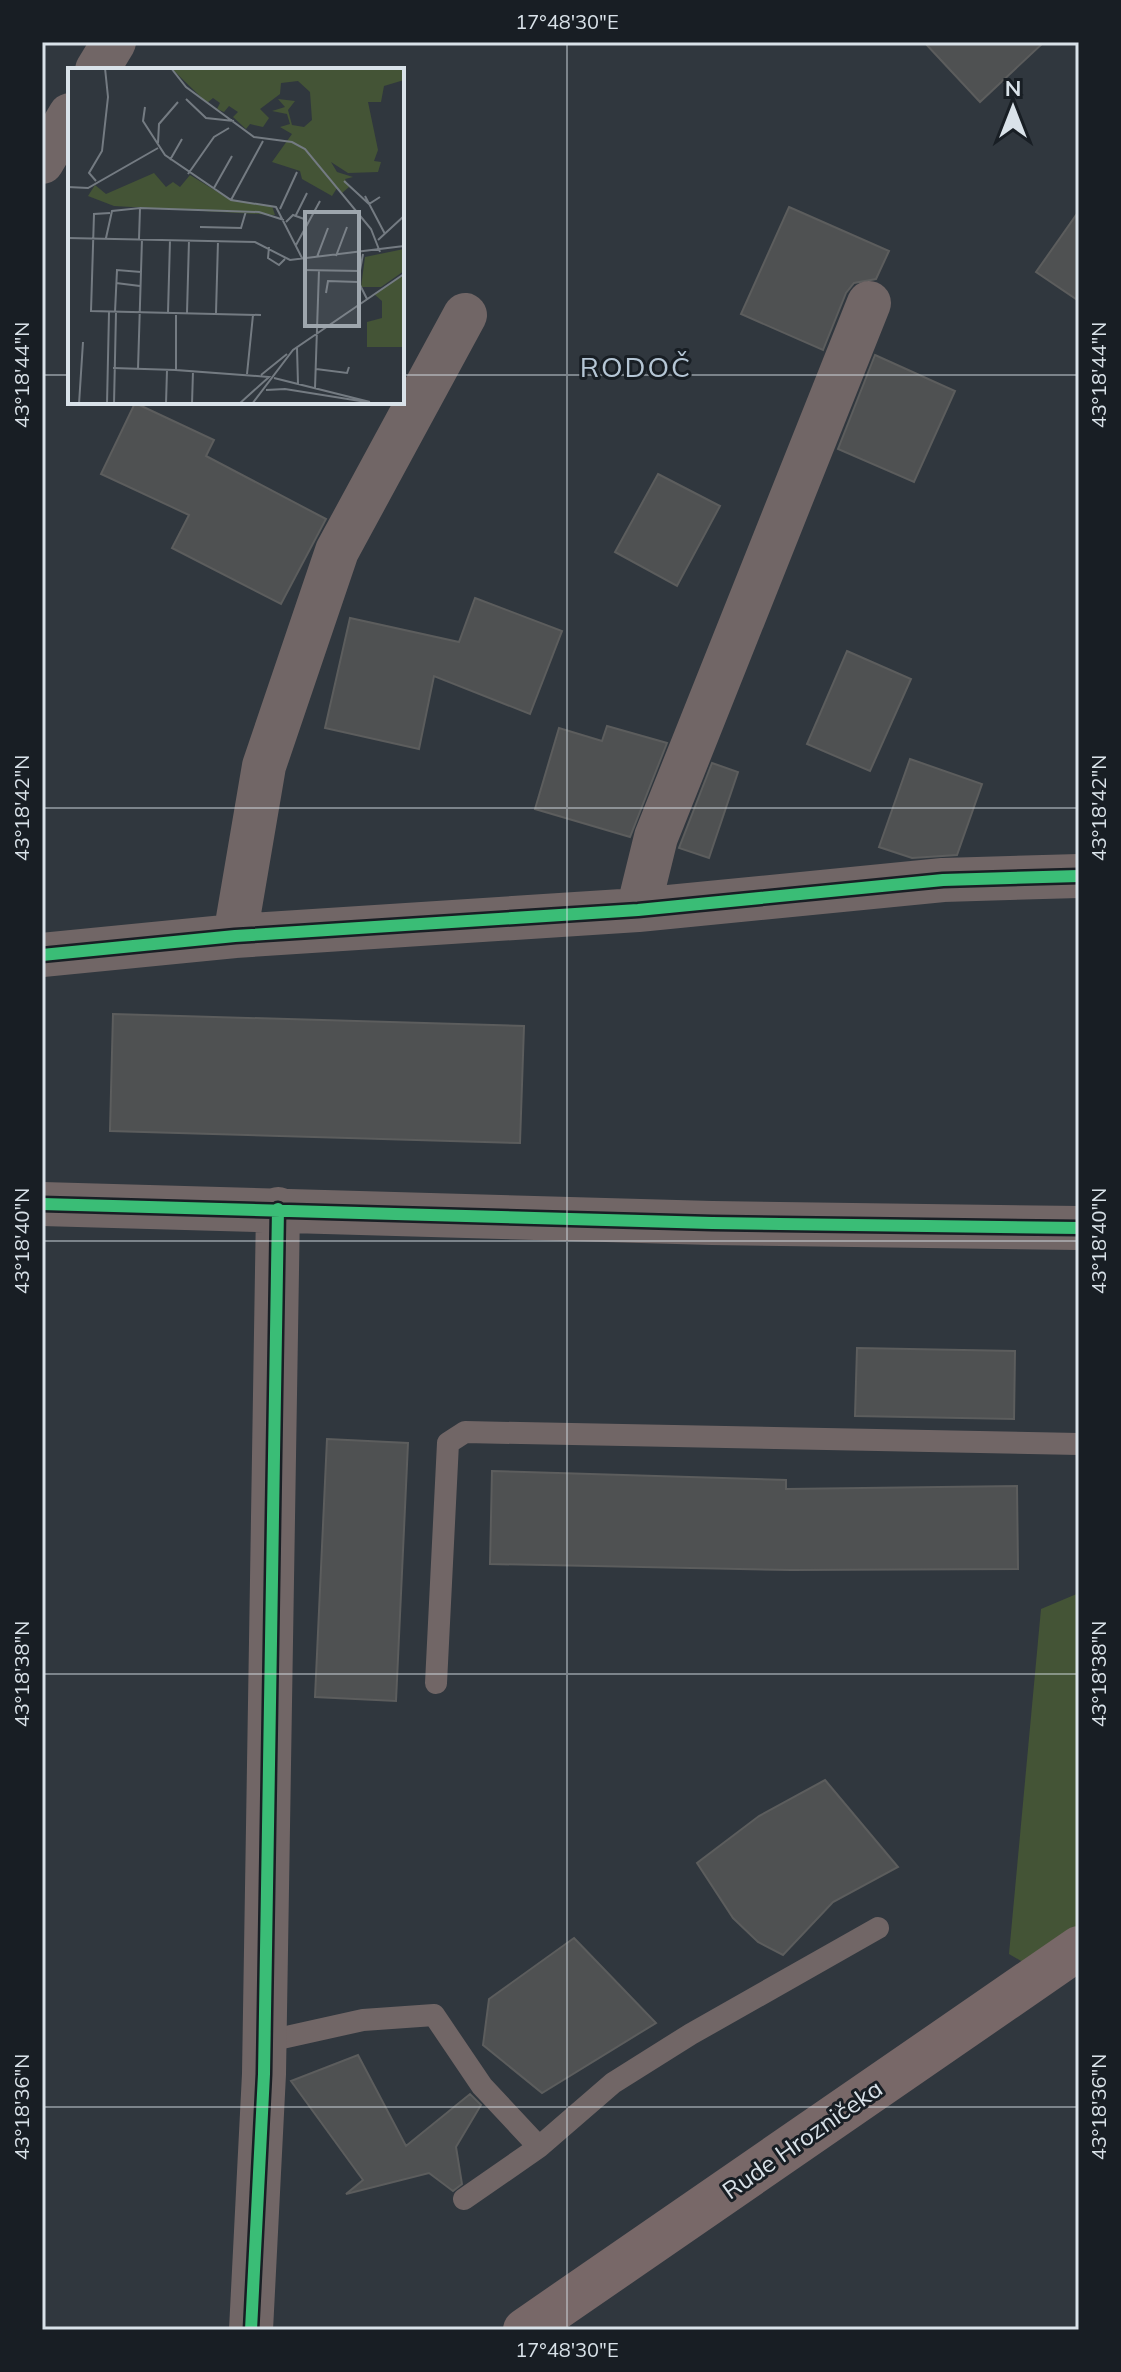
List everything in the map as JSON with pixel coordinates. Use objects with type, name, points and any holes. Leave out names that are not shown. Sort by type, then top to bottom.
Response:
[{"type":"street","points":[[98,68],[114,42]]},
{"type":"street","points":[[43,156],[68,118]]},
{"type":"street","points":[[638,910],[656,837],[869,303]]},
{"type":"street","points":[[235,936],[264,766],[337,551],[465,315]]},
{"type":"street","points":[[42,955],[235,936],[638,910],[943,880],[1079,876]]},
{"type":"street","points":[[42,1204],[712,1223],[1079,1228]]},
{"type":"street","points":[[251,2330],[264,2042],[278,1209]]},
{"type":"street","name":"Rude Hrozničeka","points":[[525,2330],[1079,1948]]},
{"type":"lane","points":[[436,1683],[448,1443],[465,1432],[1079,1444]]},
{"type":"lane","points":[[464,2199],[539,2147],[613,2083],[691,2034],[878,1928]]},
{"type":"lane","points":[[264,2042],[363,2020],[434,2015],[482,2086],[539,2147]]},
{"type":"green space","points":[[1079,1593],[1079,1948],[1042,1973],[1009,1954],[1041,1609]]},
{"type":"building","points":[[924,42],[1044,42],[980,102]]},
{"type":"building","points":[[789,207],[889,251],[876,279],[854,283],[846,293],[823,350],[741,314]]},
{"type":"building","points":[[1079,211],[1079,301],[1036,272]]},
{"type":"building","points":[[875,355],[955,391],[914,482],[838,449]]},
{"type":"building","points":[[137,404],[214,440],[206,456],[326,519],[281,604],[172,548],[189,515],[101,474]]},
{"type":"building","points":[[658,474],[720,506],[677,586],[615,552]]},
{"type":"building","points":[[475,598],[562,631],[530,714],[434,676],[419,749],[325,728],[350,618],[459,642]]},
{"type":"building","points":[[847,651],[911,679],[870,771],[807,744]]},
{"type":"building","points":[[607,726],[667,743],[630,837],[535,809],[559,728],[602,741]]},
{"type":"building","points":[[910,759],[982,784],[957,855],[912,858],[879,847]]},
{"type":"building","points":[[712,763],[738,772],[709,858],[679,848]]},
{"type":"building","points":[[113,1014],[524,1026],[520,1143],[110,1131]]},
{"type":"building","points":[[857,1348],[1015,1351],[1014,1419],[855,1416]]},
{"type":"building","points":[[327,1439],[408,1443],[396,1701],[315,1697]]},
{"type":"building","points":[[492,1471],[786,1480],[786,1489],[1017,1486],[1018,1569],[791,1570],[490,1564]]},
{"type":"building","points":[[825,1780],[898,1867],[833,1902],[783,1955],[758,1942],[733,1918],[697,1863],[759,1816]]},
{"type":"building","points":[[574,1938],[656,2023],[542,2093],[483,2045],[489,1999]]},
{"type":"building","points":[[358,2055],[406,2146],[470,2094],[481,2105],[456,2147],[462,2184],[453,2191],[429,2173],[346,2194],[363,2180],[291,2081]]},
{"type":"cycle path","points":[[42,955],[235,936],[638,910],[943,880],[1079,876]]},
{"type":"cycle path","points":[[42,1204],[712,1223],[1079,1228]]},
{"type":"cycle path","points":[[251,2330],[264,2074],[278,1209]]},
{"type":"district","name":"RODOČ","points":[[636,366]]}]
